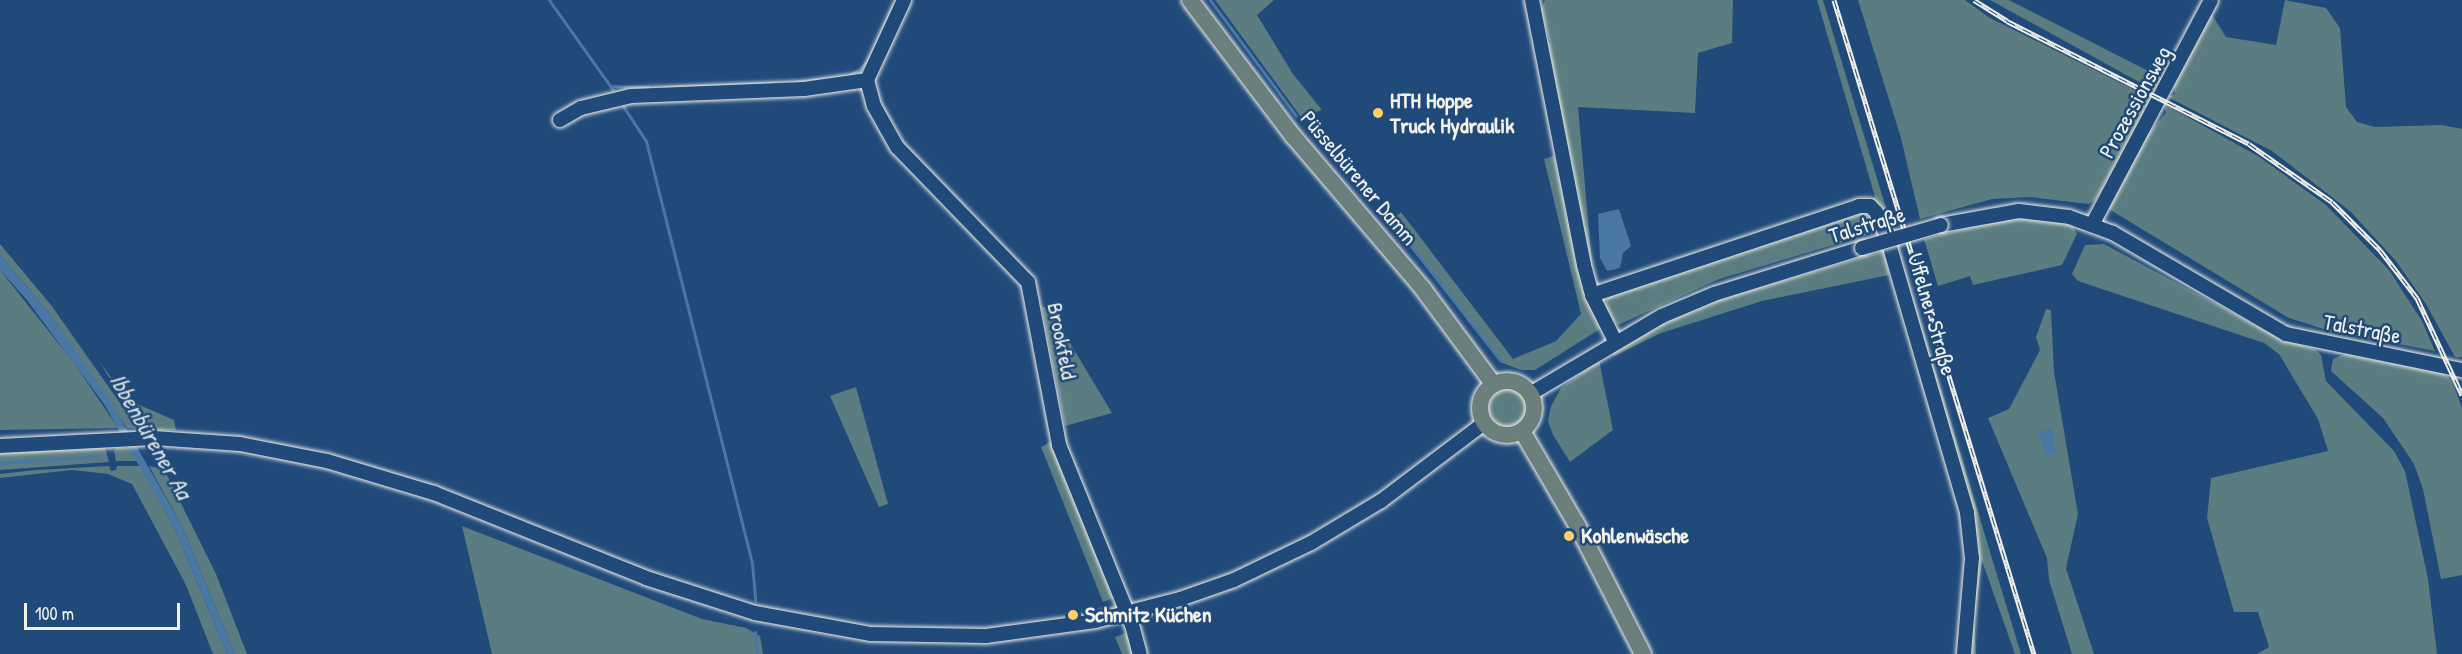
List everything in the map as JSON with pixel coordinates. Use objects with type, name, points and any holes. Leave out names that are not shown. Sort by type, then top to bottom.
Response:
[{"type":"main road","name":"Püsselbürener Damm","points":[[1190,0],[1293,136],[1423,289],[1494,385]]},
{"type":"main road","points":[[1517,384],[1530,394],[1532,418],[1522,431],[1506,435],[1484,423],[1482,398],[1494,385],[1517,384]]},
{"type":"main road","points":[[1522,431],[1577,525],[1643,654]]},
{"type":"street","points":[[560,120],[581,108],[632,96],[804,89],[867,80],[904,0]]},
{"type":"street","points":[[1532,0],[1592,295],[1615,340]]},
{"type":"street","name":"Prozessionsweg","points":[[2092,223],[2211,0]]},
{"type":"street","name":"Brookfeld","points":[[867,80],[874,105],[897,147],[1028,282],[1059,445],[1127,614],[1140,654]]},
{"type":"street","name":"Uffelner Straße","points":[[1592,295],[1859,206],[1870,206],[1887,237],[1967,513],[1972,558],[1964,654]]},
{"type":"street","name":"Talstraße","points":[[1530,394],[1615,340],[1714,294],[1941,225],[2019,211],[2092,223],[2286,334],[2462,370]]},
{"type":"street","points":[[0,446],[113,438],[240,444],[327,461],[434,493],[646,578],[755,613],[859,632],[986,636],[1055,628],[1127,614],[1233,580],[1311,543],[1381,501],[1484,423]]},
{"type":"green space","points":[[1215,0],[1274,0],[1257,15],[1293,74],[1322,110],[1301,117]]},
{"type":"green space","points":[[1545,0],[1733,0],[1732,43],[1698,53],[1695,113],[1578,107],[1593,276],[1546,42],[1550,42],[1541,9]]},
{"type":"green space","points":[[1817,0],[1823,0],[2021,654],[2015,654],[1982,561],[1974,620],[1976,654],[1966,654],[1974,546],[1883,218],[1861,202],[1875,197]]},
{"type":"green space","points":[[1858,0],[1965,0],[1990,18],[2155,100],[2143,109],[2147,112],[2095,201],[2088,204],[2030,197],[1992,199],[1920,219],[1901,138]]},
{"type":"green space","points":[[1990,0],[2009,0],[2162,78],[2159,93]]},
{"type":"green space","points":[[2285,0],[2326,8],[2340,28],[2346,107],[2357,122],[2375,127],[2442,125],[2462,129],[2462,357],[2455,357],[2426,304],[2396,261],[2350,211],[2272,151],[2168,97],[2175,94],[2174,86],[2211,13],[2226,37],[2276,45]]},
{"type":"green space","points":[[2164,104],[2258,156],[2326,205],[2389,270],[2422,321],[2435,351],[2330,331],[2289,318],[2107,208],[2150,131],[2166,113]]},
{"type":"green space","points":[[1554,156],[1587,293],[1600,329],[1535,370],[1521,370],[1500,362],[1390,221],[1401,212],[1513,359],[1556,341],[1581,314],[1544,159]]},
{"type":"green space","points":[[1857,210],[1872,217],[1879,231],[1719,279],[1618,325],[1606,311],[1606,300],[1613,292]]},
{"type":"green space","points":[[2007,218],[2046,219],[2072,225],[2077,234],[2062,265],[1973,285],[1970,276],[1938,286],[1924,239]]},
{"type":"green space","points":[[0,244],[51,305],[125,410],[143,425],[141,428],[127,428],[50,314],[0,255]]},
{"type":"green space","points":[[2104,244],[2281,339],[2315,349],[2321,355],[2326,381],[2394,451],[2405,471],[2428,579],[2437,654],[2257,654],[2269,647],[2258,612],[2234,612],[2207,518],[2211,478],[2328,451],[2318,419],[2279,354],[2264,343],[2078,281],[2072,274],[2085,245]]},
{"type":"green space","points":[[1884,251],[1889,275],[1762,301],[1661,333],[1614,356],[1611,350],[1639,332],[1716,300]]},
{"type":"green space","points":[[0,270],[74,363],[118,428],[0,430]]},
{"type":"green space","points":[[1042,307],[1049,308],[1112,413],[1065,426]]},
{"type":"green space","points":[[2046,309],[2051,310],[2054,372],[2078,514],[2066,568],[2094,654],[2072,654],[2049,580],[2047,558],[1988,418],[2009,409],[2040,350],[2036,337]]},
{"type":"green space","points":[[2345,354],[2442,373],[2452,380],[2462,408],[2462,575],[2441,579],[2423,489],[2414,464],[2383,418],[2331,371],[2333,359]]},
{"type":"green space","points":[[1599,360],[1613,430],[1570,462],[1553,435],[1548,421],[1551,406],[1561,388]]},
{"type":"green space","points":[[99,361],[128,400],[174,420],[176,430],[156,430],[127,406]]},
{"type":"green space","points":[[856,387],[888,504],[879,507],[830,396]]},
{"type":"green space","points":[[1508,389],[1521,395],[1527,408],[1521,421],[1508,427],[1495,421],[1489,408],[1495,395]]},
{"type":"green space","points":[[1054,440],[1114,598],[1103,602],[1041,447]]},
{"type":"green space","points":[[105,447],[109,462],[0,470],[0,452]]},
{"type":"green space","points":[[130,448],[137,461],[116,461],[114,450]]},
{"type":"green space","points":[[109,466],[111,471],[116,470],[117,466],[140,466],[175,529],[227,654],[213,654],[186,585],[132,484],[108,474],[72,470],[0,478],[0,474],[36,470]]},
{"type":"green space","points":[[149,466],[164,469],[216,574],[247,654],[235,654],[182,526]]},
{"type":"green space","points":[[462,526],[702,619],[746,628],[760,636],[763,654],[492,654]]},
{"type":"green space","points":[[1129,632],[1135,654],[1122,654],[1115,637]]},
{"type":"water","points":[[1619,209],[1631,246],[1623,253],[1620,268],[1607,271],[1600,258],[1598,214]]},
{"type":"water","points":[[0,255],[50,314],[110,400],[182,526],[235,654],[227,654],[175,529],[104,404],[27,300],[0,270]]},
{"type":"water","points":[[2052,428],[2056,452],[2046,457],[2038,433]]},
{"type":"waterway","points":[[549,0],[613,90]]},
{"type":"waterway","points":[[1210,0],[1296,116]]},
{"type":"waterway","points":[[793,82],[847,76],[859,70],[869,59],[892,7]]},
{"type":"waterway","points":[[664,87],[774,83]]},
{"type":"waterway","points":[[611,86],[648,87]]},
{"type":"waterway","points":[[623,106],[646,141],[752,563],[755,600]]},
{"type":"waterway","points":[[1390,219],[1501,361]]},
{"type":"waterway","points":[[0,463],[100,456]]},
{"type":"waterway","points":[[755,632],[757,654]]},
{"type":"railway","points":[[1834,0],[2034,654]]},
{"type":"railway","points":[[1974,0],[2007,21],[2249,144],[2332,202],[2380,250],[2417,298],[2462,395]]},
{"type":"place","name":"HTH Hoppe Truck Hydraulik","points":[[1378,113]]},
{"type":"place","name":"Kohlenwäsche","points":[[1569,536]]},
{"type":"place","name":"Schmitz Küchen","points":[[1073,615]]},
{"type":"water label","name":"Ibbenbürener Aa","points":[[151,436]]}]
